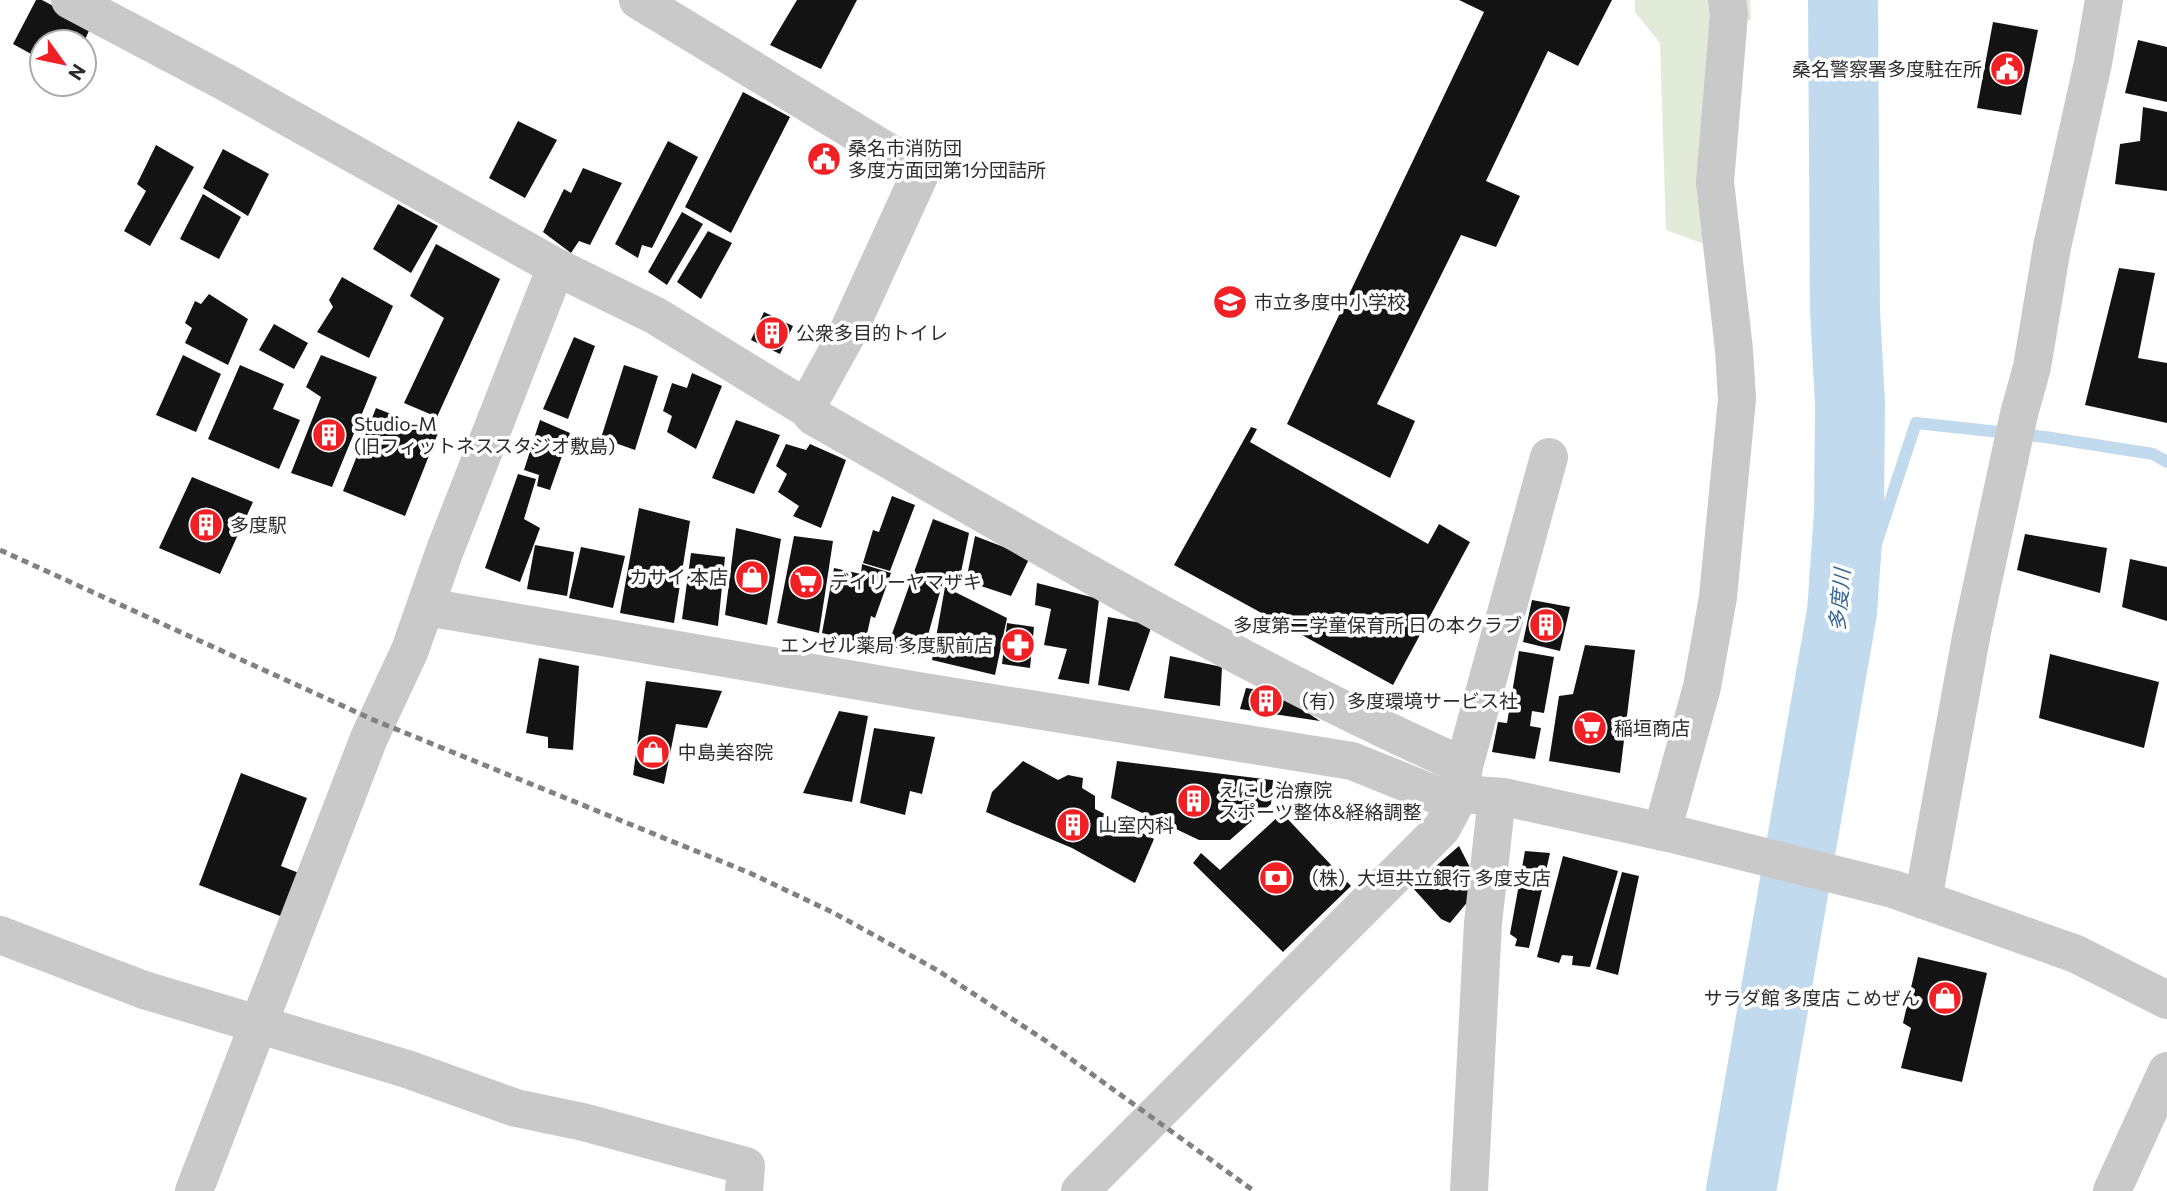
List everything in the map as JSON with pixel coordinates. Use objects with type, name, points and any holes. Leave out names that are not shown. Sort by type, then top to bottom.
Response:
[{"type":"street","points":[[70,0],[237,88],[556,267],[656,316],[806,408],[814,417],[1231,653],[1374,725],[1474,786],[1908,895],[2076,954],[2167,1000]]},
{"type":"street","points":[[638,0],[921,172],[845,335],[806,408]]},
{"type":"street","points":[[1670,834],[1702,687],[1718,597],[1735,412],[1734,350],[1715,182],[1729,15],[1727,0]]},
{"type":"street","points":[[1908,895],[1972,632],[2006,470],[2032,367],[2052,247],[2093,63],[2104,0]]},
{"type":"street","points":[[194,1191],[369,738],[410,650],[450,537],[556,267]]},
{"type":"street","points":[[1469,1191],[1483,923],[1474,786],[1549,457]]},
{"type":"street","points":[[426,607],[1352,761],[1436,795],[1474,786]]},
{"type":"street","points":[[1080,1191],[1436,834],[1474,786]]},
{"type":"street","points":[[0,935],[144,990],[407,1069],[516,1108],[583,1122],[746,1166],[744,1191]]},
{"type":"street","points":[[2112,1191],[2167,1072]]},
{"type":"street","points":[[2135,1145],[2140,1183],[2137,1191]]},
{"type":"green space","points":[[1635,0],[1750,0],[1751,20],[1719,24],[1704,244],[1666,230],[1660,43],[1635,12]]},
{"type":"building","points":[[36,0],[42,0],[91,26],[28,28],[28,52],[13,44]]},
{"type":"building","points":[[797,0],[857,0],[821,69],[770,45]]},
{"type":"building","points":[[1459,0],[1612,0],[1578,66],[1548,51],[1486,181],[1520,196],[1496,247],[1461,235],[1377,404],[1415,421],[1390,478],[1287,424],[1484,12]]},
{"type":"building","name":"桑名警察署多度駐在所","points":[[1993,22],[2038,30],[2021,115],[1977,108]]},
{"type":"building","points":[[2138,40],[2167,47],[2167,102],[2125,93]]},
{"type":"building","points":[[743,92],[790,117],[731,233],[685,207]]},
{"type":"building","points":[[2143,107],[2167,112],[2167,191],[2115,184],[2120,144],[2140,141]]},
{"type":"building","points":[[518,121],[557,140],[525,198],[489,178]]},
{"type":"building","points":[[668,141],[698,157],[652,248],[642,245],[638,258],[615,244]]},
{"type":"building","points":[[156,145],[194,167],[150,246],[124,231],[146,191],[137,184]]},
{"type":"building","points":[[223,149],[269,174],[248,216],[203,188]]},
{"type":"building","points":[[583,168],[622,183],[590,245],[579,241],[571,253],[543,232],[564,189],[571,193]]},
{"type":"building","points":[[203,194],[241,217],[219,259],[180,239]]},
{"type":"building","points":[[398,204],[438,226],[411,273],[373,249]]},
{"type":"building","points":[[682,212],[703,224],[667,285],[648,272]]},
{"type":"building","points":[[708,231],[732,243],[701,299],[677,282]]},
{"type":"building","points":[[436,244],[500,279],[437,417],[404,403],[444,318],[410,296]]},
{"type":"building","points":[[2119,268],[2155,273],[2138,358],[2167,363],[2167,423],[2085,405]]},
{"type":"building","points":[[342,277],[393,306],[369,358],[317,332],[333,307],[329,300]]},
{"type":"building","points":[[209,294],[248,319],[228,365],[185,343],[192,328],[185,323],[195,301],[201,304]]},
{"type":"building","name":"公衆多目的トイレ","points":[[764,312],[793,326],[780,354],[751,340]]},
{"type":"building","points":[[274,324],[308,343],[294,369],[259,350]]},
{"type":"building","points":[[574,337],[595,346],[568,419],[543,409]]},
{"type":"building","points":[[183,355],[221,374],[196,432],[156,415]]},
{"type":"building","name":"Studio-M (旧フィットネススタジオ敷島)","points":[[321,355],[377,377],[332,487],[291,473],[321,397],[306,387]]},
{"type":"building","points":[[240,365],[284,384],[273,409],[300,420],[279,469],[208,439]]},
{"type":"building","points":[[624,365],[658,376],[635,450],[601,438]]},
{"type":"building","points":[[692,373],[722,386],[696,449],[667,432],[672,416],[663,411],[672,383],[687,388]]},
{"type":"building","points":[[376,408],[438,433],[405,516],[343,491]]},
{"type":"building","points":[[540,420],[570,433],[550,490],[537,486],[539,475],[524,470]]},
{"type":"building","points":[[736,420],[780,435],[754,494],[712,478]]},
{"type":"building","points":[[1251,427],[1257,429],[1250,442],[1428,544],[1439,524],[1470,542],[1393,685],[1174,565]]},
{"type":"building","points":[[786,444],[806,450],[810,444],[846,460],[821,528],[793,516],[799,506],[778,492],[787,474],[776,466]]},
{"type":"building","points":[[518,474],[536,479],[524,519],[540,528],[520,582],[485,568]]},
{"type":"building","name":"多度駅","points":[[192,477],[253,502],[220,574],[159,548]]},
{"type":"building","points":[[892,496],[915,505],[890,571],[863,563],[873,530],[879,532]]},
{"type":"building","points":[[639,508],[690,521],[674,623],[620,613]]},
{"type":"building","points":[[933,519],[969,533],[958,587],[943,581],[922,657],[888,645]]},
{"type":"building","name":"カサイ 本店","points":[[736,528],[781,539],[767,625],[725,615]]},
{"type":"building","points":[[2025,534],[2107,548],[2100,593],[2017,570]]},
{"type":"building","name":"デイリーヤマザキ","points":[[794,536],[833,541],[819,633],[777,623]]},
{"type":"building","points":[[975,536],[1030,557],[1011,596],[966,581]]},
{"type":"building","points":[[535,545],[574,552],[567,596],[527,589]]},
{"type":"building","points":[[581,547],[625,556],[613,608],[569,598]]},
{"type":"building","points":[[691,553],[725,557],[718,626],[682,619]]},
{"type":"building","points":[[2130,559],[2167,567],[2167,621],[2122,607]]},
{"type":"building","points":[[862,564],[891,573],[875,618],[871,616],[865,643],[822,633],[834,568],[861,574]]},
{"type":"building","points":[[1037,583],[1099,599],[1089,684],[1058,679],[1067,649],[1044,645],[1051,609],[1035,605]]},
{"type":"building","points":[[945,587],[1007,618],[995,675],[932,660]]},
{"type":"building","name":"多度第二学童保育所 日の本クラブ","points":[[1532,600],[1570,607],[1560,651],[1523,642]]},
{"type":"building","points":[[1108,617],[1152,625],[1129,691],[1098,685]]},
{"type":"building","name":"エンゼル薬局 多度駅前店","points":[[1007,623],[1034,627],[1030,668],[1002,664]]},
{"type":"building","name":"稲垣商店","points":[[1585,645],[1635,650],[1620,773],[1549,761],[1559,696],[1573,694]]},
{"type":"building","points":[[1519,651],[1554,657],[1544,713],[1532,711],[1530,726],[1541,728],[1535,759],[1492,752],[1498,722],[1507,723]]},
{"type":"building","points":[[2050,654],[2159,682],[2144,748],[2039,718]]},
{"type":"building","points":[[1170,656],[1222,667],[1220,706],[1164,698]]},
{"type":"building","points":[[539,658],[579,666],[573,750],[548,748],[548,737],[526,733]]},
{"type":"building","name":"中島美容院","points":[[646,681],[722,691],[707,728],[676,724],[664,784],[633,775]]},
{"type":"building","name":"（有）多度環境サービス社","points":[[1246,688],[1278,693],[1320,721],[1240,709]]},
{"type":"building","points":[[839,711],[868,716],[852,802],[803,793]]},
{"type":"building","points":[[874,728],[935,737],[922,794],[910,791],[905,815],[860,803]]},
{"type":"building","name":"山室内科","points":[[1023,761],[1058,780],[1068,775],[1083,778],[1082,788],[1095,796],[1095,809],[1154,839],[1135,883],[1072,848],[986,812],[992,792]]},
{"type":"building","name":"えにし治療院 スポーツ整体&経絡調整","points":[[1117,761],[1273,780],[1271,804],[1230,840],[1199,840],[1111,798]]},
{"type":"building","points":[[241,773],[307,798],[281,866],[299,873],[283,917],[199,885]]},
{"type":"building","name":"（株）大垣共立銀行 多度支店","points":[[1282,813],[1351,886],[1283,952],[1193,863],[1201,853],[1220,870]]},
{"type":"building","points":[[1459,846],[1480,887],[1450,923],[1441,919],[1412,887]]},
{"type":"building","points":[[1525,851],[1550,853],[1529,948],[1515,946],[1517,939],[1510,934]]},
{"type":"building","points":[[1563,856],[1618,871],[1590,967],[1572,965],[1573,956],[1562,955],[1559,963],[1537,957]]},
{"type":"building","points":[[1622,872],[1639,876],[1618,975],[1596,969]]},
{"type":"building","name":"サラダ館 多度店 こめぜん","points":[[1918,957],[1987,973],[1962,1082],[1901,1068],[1911,1028],[1903,1023]]},
{"type":"waterway","name":"多度川","points":[[1741,1191],[1842,612],[1849,513],[1850,404],[1845,310],[1843,0]]},
{"type":"waterway","points":[[1843,597],[1868,568],[1916,423],[2045,437],[2153,454],[2167,462]]},
{"type":"railway","points":[[0,550],[376,721],[750,873],[834,913],[937,970],[1046,1041],[1254,1191]]},
{"type":"place","name":"桑名警察署多度駐在所","points":[[2007,69]]},
{"type":"place","name":"桑名市消防団 多度方面団第1分団詰所","points":[[824,159]]},
{"type":"place","name":"市立多度中小学校","points":[[1230,302]]},
{"type":"place","name":"公衆多目的トイレ","points":[[772,333]]},
{"type":"place","name":"Studio-M (旧フィットネススタジオ敷島)","points":[[329,435]]},
{"type":"place","name":"多度駅","points":[[206,525]]},
{"type":"place","name":"カサイ 本店","points":[[752,577]]},
{"type":"place","name":"デイリーヤマザキ","points":[[806,582]]},
{"type":"place","name":"多度第二学童保育所 日の本クラブ","points":[[1546,625]]},
{"type":"place","name":"エンゼル薬局 多度駅前店","points":[[1018,645]]},
{"type":"place","name":"（有）多度環境サービス社","points":[[1266,701]]},
{"type":"place","name":"稲垣商店","points":[[1590,728]]},
{"type":"place","name":"中島美容院","points":[[653,752]]},
{"type":"place","name":"えにし治療院 スポーツ整体&経絡調整","points":[[1194,801]]},
{"type":"place","name":"山室内科","points":[[1073,825]]},
{"type":"place","name":"（株）大垣共立銀行 多度支店","points":[[1276,878]]},
{"type":"place","name":"サラダ館 多度店 こめぜん","points":[[1945,998]]}]
